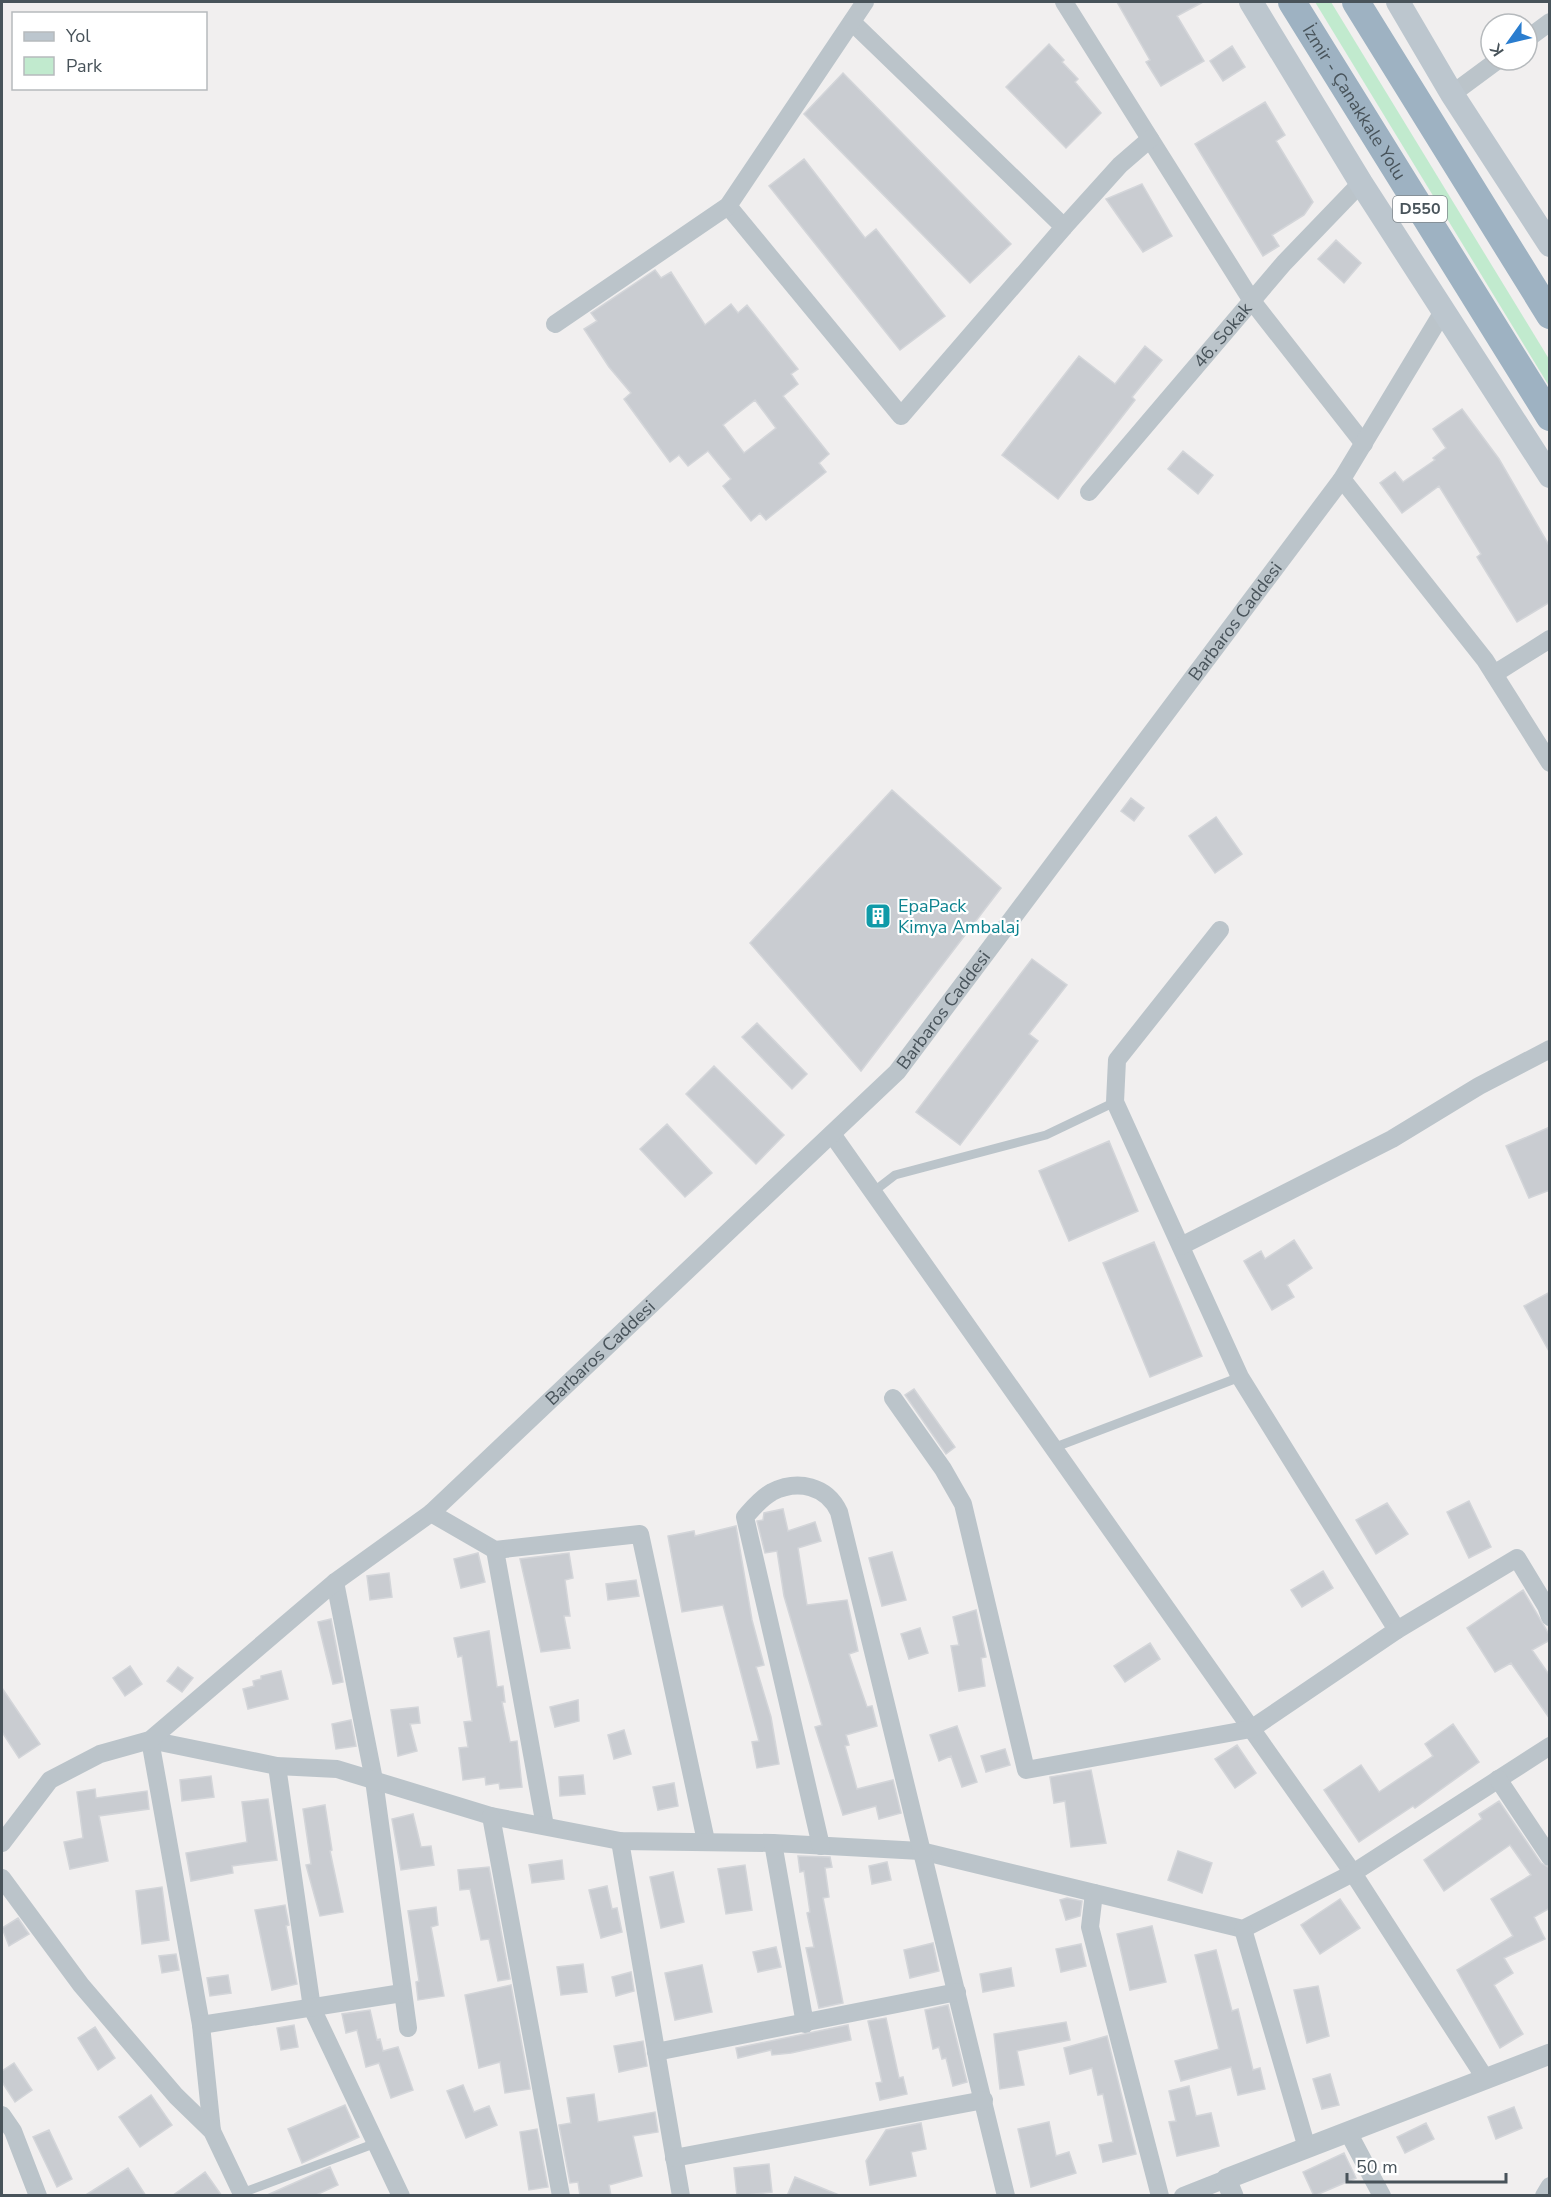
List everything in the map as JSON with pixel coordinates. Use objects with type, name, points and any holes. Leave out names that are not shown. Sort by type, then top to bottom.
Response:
[{"type":"highway","name":"İzmir - Çanakkale Yolu","points":[[1292,2],[1550,417]]},
{"type":"highway","name":"D550","points":[[1356,2],[1550,315]]},
{"type":"main road","points":[[1251,2],[1361,183],[1550,476]]},
{"type":"main road","points":[[1398,2],[1452,94],[1550,245]]},
{"type":"street","points":[[555,324],[728,206],[865,2]]},
{"type":"street","points":[[1064,2],[1252,301],[1364,444]]},
{"type":"street","points":[[852,22],[1064,227]]},
{"type":"street","points":[[1452,94],[1482,72]]},
{"type":"street","points":[[728,206],[901,416],[1064,227],[1120,165],[1150,139]]},
{"type":"street","name":"46. Sokak","points":[[1089,492],[1284,263],[1361,183]]},
{"type":"street","name":"Barbaros Caddesi","points":[[150,1740],[335,1582],[431,1513],[897,1072],[1342,479],[1444,310]]},
{"type":"street","points":[[1342,479],[1494,674],[1550,762]]},
{"type":"street","points":[[1494,674],[1550,639]]},
{"type":"street","points":[[1220,930],[1117,1060],[1115,1102],[1240,1377],[1397,1630]]},
{"type":"street","points":[[1181,1246],[1392,1139],[1479,1086],[1550,1049]]},
{"type":"street","points":[[832,1134],[1353,1873],[1485,2078]]},
{"type":"street","points":[[893,1398],[943,1469],[963,1504],[1026,1770],[1251,1729],[1397,1630],[1517,1558],[1546,1606],[1550,1617]]},
{"type":"street","points":[[821,1846],[745,1517],[772,1492],[794,1486],[816,1488],[825,1493],[839,1512],[1006,2196]]},
{"type":"street","points":[[431,1513],[495,1550],[640,1534],[706,1841]]},
{"type":"street","points":[[495,1550],[546,1826]]},
{"type":"street","points":[[335,1582],[374,1780],[408,2028]]},
{"type":"street","points":[[150,1740],[201,2025],[212,2131]]},
{"type":"street","points":[[2,1843],[50,1780],[100,1754],[150,1740],[277,1766],[337,1769],[491,1816],[620,1841],[773,1843],[921,1851],[1243,1929],[1353,1873],[1550,1746]]},
{"type":"street","points":[[277,1766],[312,2008],[401,2196]]},
{"type":"street","points":[[1498,1779],[1550,1857]]},
{"type":"street","points":[[491,1816],[561,2196]]},
{"type":"street","points":[[620,1841],[681,2196]]},
{"type":"street","points":[[773,1843],[805,2024]]},
{"type":"street","points":[[2,1878],[81,1985],[176,2096],[212,2131],[243,2194]]},
{"type":"street","points":[[1094,1893],[1090,1927],[1160,2196]]},
{"type":"street","points":[[1243,1929],[1306,2148]]},
{"type":"street","points":[[656,2052],[957,1992]]},
{"type":"street","points":[[201,2025],[402,1993]]},
{"type":"street","points":[[1183,2196],[1229,2188],[1306,2148],[1550,2054]]},
{"type":"street","points":[[674,2158],[984,2100]]},
{"type":"street","points":[[2,2115],[13,2131],[38,2196]]},
{"type":"street","points":[[1348,2132],[1382,2196]]},
{"type":"lane","points":[[873,1192],[894,1174],[1047,1135],[1115,1102]]},
{"type":"lane","points":[[1053,1448],[1240,1377]]},
{"type":"lane","points":[[243,2194],[376,2143]]},
{"type":"green space","points":[[1315,2],[1331,2],[1549,359],[1549,386]]},
{"type":"building","points":[[1117,2],[1203,2],[1177,16],[1204,61],[1161,86],[1146,62],[1150,60]]},
{"type":"building","points":[[1049,44],[1064,60],[1062,62],[1078,79],[1075,82],[1101,113],[1066,148],[1006,87]]},
{"type":"building","points":[[1232,46],[1245,67],[1223,81],[1210,61]]},
{"type":"building","points":[[843,73],[1011,244],[970,283],[804,114]]},
{"type":"building","points":[[1265,102],[1285,135],[1276,141],[1313,202],[1304,215],[1272,235],[1279,246],[1263,256],[1195,144]]},
{"type":"building","points":[[804,159],[865,238],[876,229],[945,316],[900,350],[769,186]]},
{"type":"building","points":[[1142,184],[1172,236],[1143,252],[1106,199]]},
{"type":"building","points":[[1336,240],[1361,263],[1344,283],[1318,259]]},
{"type":"building","points":[[655,270],[661,278],[671,272],[705,325],[731,304],[738,313],[747,305],[798,369],[791,374],[798,384],[783,396],[829,454],[819,463],[826,472],[766,520],[760,513],[751,521],[723,486],[731,479],[708,451],[688,466],[679,455],[670,462],[624,399],[631,393],[609,367],[584,329],[597,321],[591,313]],"holes":[[[755,400],[776,428],[744,453],[723,425]]]},
{"type":"building","points":[[1145,346],[1162,360],[1132,397],[1135,400],[1058,499],[1002,455],[1079,356],[1115,384]]},
{"type":"building","points":[[1462,409],[1499,459],[1550,547],[1550,602],[1517,622],[1477,557],[1481,554],[1439,486],[1402,513],[1380,483],[1395,472],[1403,482],[1435,460],[1433,458],[1446,448],[1433,429]]},
{"type":"building","points":[[1183,451],[1213,475],[1198,494],[1168,469]]},
{"type":"building","name":"EpaPack Kimya Ambalaj","points":[[892,790],[1001,888],[861,1071],[750,943]]},
{"type":"building","points":[[1131,798],[1144,808],[1134,821],[1121,811]]},
{"type":"building","points":[[1216,817],[1242,854],[1215,873],[1189,836]]},
{"type":"building","points":[[1032,959],[1067,985],[1029,1034],[1038,1041],[960,1145],[916,1112]]},
{"type":"building","points":[[757,1023],[807,1074],[792,1089],[742,1037]]},
{"type":"building","points":[[714,1066],[784,1135],[756,1164],[686,1094]]},
{"type":"building","points":[[667,1124],[712,1173],[685,1197],[640,1149]]},
{"type":"building","points":[[1550,1127],[1550,1190],[1529,1198],[1506,1146]]},
{"type":"building","points":[[1109,1141],[1138,1211],[1069,1241],[1039,1171]]},
{"type":"building","points":[[1294,1240],[1312,1268],[1287,1285],[1294,1297],[1272,1310],[1244,1261],[1261,1251],[1265,1259]]},
{"type":"building","points":[[1154,1242],[1202,1356],[1150,1377],[1103,1263]]},
{"type":"building","points":[[1550,1292],[1550,1353],[1524,1306]]},
{"type":"building","points":[[914,1389],[955,1447],[946,1454],[905,1395]]},
{"type":"building","points":[[1469,1501],[1491,1547],[1469,1558],[1447,1512]]},
{"type":"building","points":[[1387,1503],[1408,1534],[1376,1554],[1356,1520]]},
{"type":"building","points":[[783,1509],[788,1531],[815,1522],[821,1541],[798,1548],[807,1605],[847,1600],[858,1651],[849,1654],[867,1707],[872,1706],[877,1726],[846,1735],[849,1745],[845,1746],[857,1789],[893,1780],[901,1813],[879,1819],[876,1806],[843,1815],[815,1727],[822,1725],[784,1596],[777,1551],[765,1553],[757,1521],[763,1520],[764,1513]]},
{"type":"building","points":[[736,1526],[752,1620],[764,1665],[756,1667],[771,1717],[779,1764],[757,1768],[752,1742],[759,1741],[723,1605],[682,1612],[668,1536],[694,1531],[695,1536]]},
{"type":"building","points":[[892,1552],[906,1600],[882,1606],[869,1558]]},
{"type":"building","points":[[478,1553],[485,1582],[461,1588],[454,1559]]},
{"type":"building","points":[[569,1553],[573,1578],[565,1580],[570,1616],[564,1616],[570,1648],[541,1652],[520,1559]]},
{"type":"building","points":[[1323,1571],[1333,1588],[1302,1607],[1291,1590]]},
{"type":"building","points":[[389,1573],[392,1597],[370,1600],[367,1576]]},
{"type":"building","points":[[636,1580],[639,1596],[608,1600],[606,1584]]},
{"type":"building","points":[[1523,1590],[1550,1636],[1550,1640],[1532,1650],[1550,1676],[1550,1719],[1511,1663],[1495,1672],[1467,1628]]},
{"type":"building","points":[[976,1610],[986,1657],[981,1658],[985,1686],[959,1691],[951,1646],[959,1645],[953,1617]]},
{"type":"building","points":[[331,1619],[343,1682],[333,1684],[318,1622]]},
{"type":"building","points":[[920,1628],[928,1653],[909,1659],[901,1634]]},
{"type":"building","points":[[489,1631],[497,1687],[503,1686],[505,1702],[502,1702],[510,1742],[517,1741],[522,1787],[500,1789],[499,1783],[486,1785],[485,1777],[463,1780],[459,1748],[468,1747],[464,1722],[472,1721],[462,1656],[458,1657],[454,1638]]},
{"type":"building","points":[[1150,1643],[1160,1659],[1125,1682],[1114,1666]]},
{"type":"building","points":[[130,1666],[142,1684],[125,1696],[113,1678]]},
{"type":"building","points":[[178,1667],[193,1678],[182,1692],[167,1681]]},
{"type":"building","points":[[281,1671],[288,1699],[248,1709],[243,1689],[254,1686],[253,1681],[261,1679],[261,1676]]},
{"type":"building","points":[[2,1688],[40,1744],[19,1758],[2,1732]]},
{"type":"building","points":[[578,1700],[579,1721],[555,1727],[550,1707]]},
{"type":"building","points":[[418,1707],[420,1723],[410,1724],[417,1751],[398,1756],[391,1710]]},
{"type":"building","points":[[351,1720],[356,1746],[336,1749],[332,1724]]},
{"type":"building","points":[[1453,1724],[1479,1762],[1415,1808],[1413,1806],[1359,1842],[1324,1790],[1361,1765],[1379,1792],[1433,1756],[1425,1744]]},
{"type":"building","points":[[957,1726],[977,1782],[962,1787],[951,1756],[939,1761],[930,1735]]},
{"type":"building","points":[[624,1730],[631,1754],[614,1759],[608,1735]]},
{"type":"building","points":[[1237,1745],[1256,1773],[1235,1788],[1215,1759]]},
{"type":"building","points":[[1005,1749],[1010,1765],[986,1772],[981,1756]]},
{"type":"building","points":[[1091,1770],[1106,1843],[1071,1847],[1065,1801],[1054,1803],[1050,1777]]},
{"type":"building","points":[[583,1775],[585,1794],[560,1796],[559,1777]]},
{"type":"building","points":[[211,1776],[214,1797],[182,1801],[180,1780]]},
{"type":"building","points":[[674,1783],[678,1806],[658,1810],[653,1787]]},
{"type":"building","points":[[95,1789],[96,1798],[147,1791],[149,1809],[99,1816],[108,1861],[70,1869],[64,1842],[83,1838],[77,1792]]},
{"type":"building","points":[[268,1799],[277,1860],[232,1866],[233,1873],[191,1881],[186,1853],[247,1842],[242,1802]]},
{"type":"building","points":[[1499,1801],[1541,1863],[1550,1868],[1550,1908],[1534,1917],[1545,1939],[1504,1958],[1513,1973],[1494,1985],[1523,2034],[1500,2048],[1457,1970],[1513,1936],[1491,1899],[1531,1875],[1510,1845],[1444,1891],[1424,1860],[1482,1819],[1479,1814]]},
{"type":"building","points":[[325,1805],[332,1850],[330,1851],[343,1912],[320,1916],[306,1865],[311,1864],[303,1809]]},
{"type":"building","points":[[413,1814],[421,1847],[431,1846],[434,1865],[401,1870],[392,1819]]},
{"type":"building","points":[[1178,1851],[1212,1863],[1202,1893],[1168,1880]]},
{"type":"building","points":[[798,1856],[830,1857],[832,1867],[825,1868],[829,1897],[823,1898],[843,2003],[819,2008],[806,1948],[814,1947],[807,1913],[810,1912],[804,1871],[800,1872]]},
{"type":"building","points":[[562,1860],[564,1879],[532,1883],[529,1865]]},
{"type":"building","points":[[887,1862],[891,1880],[872,1884],[869,1866]]},
{"type":"building","points":[[745,1865],[752,1910],[726,1914],[718,1869]]},
{"type":"building","points":[[489,1867],[510,1979],[498,1981],[489,1939],[481,1940],[470,1889],[460,1890],[458,1870]]},
{"type":"building","points":[[673,1872],[684,1922],[661,1928],[650,1877]]},
{"type":"building","points":[[607,1886],[612,1909],[617,1908],[622,1932],[601,1938],[589,1890]]},
{"type":"building","points":[[162,1887],[169,1940],[142,1944],[136,1891]]},
{"type":"building","points":[[1067,1898],[1082,1901],[1080,1916],[1066,1920],[1060,1900]]},
{"type":"building","points":[[1340,1899],[1360,1928],[1320,1954],[1301,1925]]},
{"type":"building","points":[[285,1905],[289,1925],[286,1926],[297,1984],[272,1990],[255,1910]]},
{"type":"building","points":[[436,1907],[438,1925],[431,1927],[444,1996],[418,2000],[416,1982],[419,1981],[408,1911]]},
{"type":"building","points":[[18,1918],[29,1934],[9,1946],[2,1928]]},
{"type":"building","points":[[1152,1926],[1166,1982],[1130,1990],[1117,1934]]},
{"type":"building","points":[[933,1943],[939,1971],[910,1978],[904,1950]]},
{"type":"building","points":[[1081,1944],[1086,1966],[1061,1972],[1056,1949]]},
{"type":"building","points":[[776,1947],[781,1967],[758,1972],[753,1952]]},
{"type":"building","points":[[1216,1950],[1232,2011],[1238,2009],[1253,2070],[1260,2068],[1265,2089],[1238,2095],[1231,2067],[1181,2081],[1175,2061],[1219,2049],[1195,1955]]},
{"type":"building","points":[[176,1954],[179,1970],[162,1973],[159,1956]]},
{"type":"building","points":[[583,1964],[587,1992],[561,1995],[557,1967]]},
{"type":"building","points":[[702,1965],[712,2012],[675,2020],[665,1973]]},
{"type":"building","points":[[1011,1968],[1014,1986],[983,1992],[980,1974]]},
{"type":"building","points":[[631,1972],[634,1991],[616,1996],[612,1977]]},
{"type":"building","points":[[228,1975],[231,1993],[210,1996],[207,1978]]},
{"type":"building","points":[[511,1985],[530,2089],[505,2093],[500,2062],[479,2068],[465,1995]]},
{"type":"building","points":[[1318,1986],[1329,2036],[1307,2043],[1294,1990]]},
{"type":"building","points":[[948,2005],[967,2082],[953,2086],[946,2058],[942,2059],[939,2047],[933,2049],[925,2010]]},
{"type":"building","points":[[370,2010],[377,2040],[380,2039],[383,2051],[398,2047],[413,2090],[391,2098],[379,2063],[366,2067],[357,2030],[346,2033],[342,2014]]},
{"type":"building","points":[[886,2018],[899,2078],[903,2077],[907,2094],[880,2100],[876,2083],[882,2082],[868,2021]]},
{"type":"building","points":[[1066,2022],[1070,2040],[1017,2051],[1024,2085],[1000,2089],[994,2034]]},
{"type":"building","points":[[294,2025],[298,2047],[281,2050],[277,2028]]},
{"type":"building","points":[[848,2025],[851,2040],[791,2053],[772,2055],[771,2050],[738,2058],[736,2048]]},
{"type":"building","points":[[95,2027],[115,2058],[98,2070],[78,2038]]},
{"type":"building","points":[[1107,2036],[1136,2154],[1103,2162],[1099,2145],[1113,2142],[1103,2094],[1098,2095],[1092,2068],[1070,2074],[1064,2048]]},
{"type":"building","points":[[643,2041],[647,2066],[619,2072],[614,2046]]},
{"type":"building","points":[[14,2063],[32,2090],[15,2102],[2,2082],[2,2071]]},
{"type":"building","points":[[1330,2074],[1339,2105],[1322,2109],[1313,2079]]},
{"type":"building","points":[[463,2085],[474,2112],[489,2106],[497,2125],[466,2138],[447,2091]]},
{"type":"building","points":[[1189,2086],[1196,2116],[1211,2113],[1219,2146],[1177,2156],[1169,2122],[1176,2121],[1169,2091]]},
{"type":"building","points":[[594,2094],[598,2122],[655,2112],[658,2132],[633,2136],[642,2176],[609,2185],[611,2196],[580,2196],[578,2182],[570,2183],[559,2125],[571,2123],[567,2098]]},
{"type":"building","points":[[151,2095],[172,2125],[140,2147],[119,2117]]},
{"type":"building","points":[[345,2105],[359,2137],[302,2163],[288,2129]]},
{"type":"building","points":[[1514,2107],[1522,2128],[1496,2139],[1488,2117]]},
{"type":"building","points":[[1049,2122],[1056,2156],[1069,2152],[1076,2173],[1031,2187],[1018,2129]]},
{"type":"building","points":[[921,2123],[926,2149],[911,2152],[916,2176],[870,2185],[866,2161],[886,2130]]},
{"type":"building","points":[[1426,2123],[1434,2139],[1405,2153],[1397,2137]]},
{"type":"building","points":[[537,2129],[548,2187],[529,2190],[520,2132]]},
{"type":"building","points":[[49,2130],[72,2179],[57,2187],[33,2137]]},
{"type":"building","points":[[1344,2153],[1356,2178],[1314,2196],[1303,2172]]},
{"type":"building","points":[[769,2164],[772,2192],[737,2196],[734,2168]]},
{"type":"building","points":[[330,2167],[338,2185],[314,2196],[265,2196]]},
{"type":"building","points":[[128,2168],[146,2196],[84,2196]]},
{"type":"building","points":[[205,2172],[222,2196],[172,2196]]},
{"type":"building","points":[[795,2177],[839,2195],[839,2196],[787,2196]]},
{"type":"place","name":"EpaPack Kimya Ambalaj","points":[[878,916]]}]
